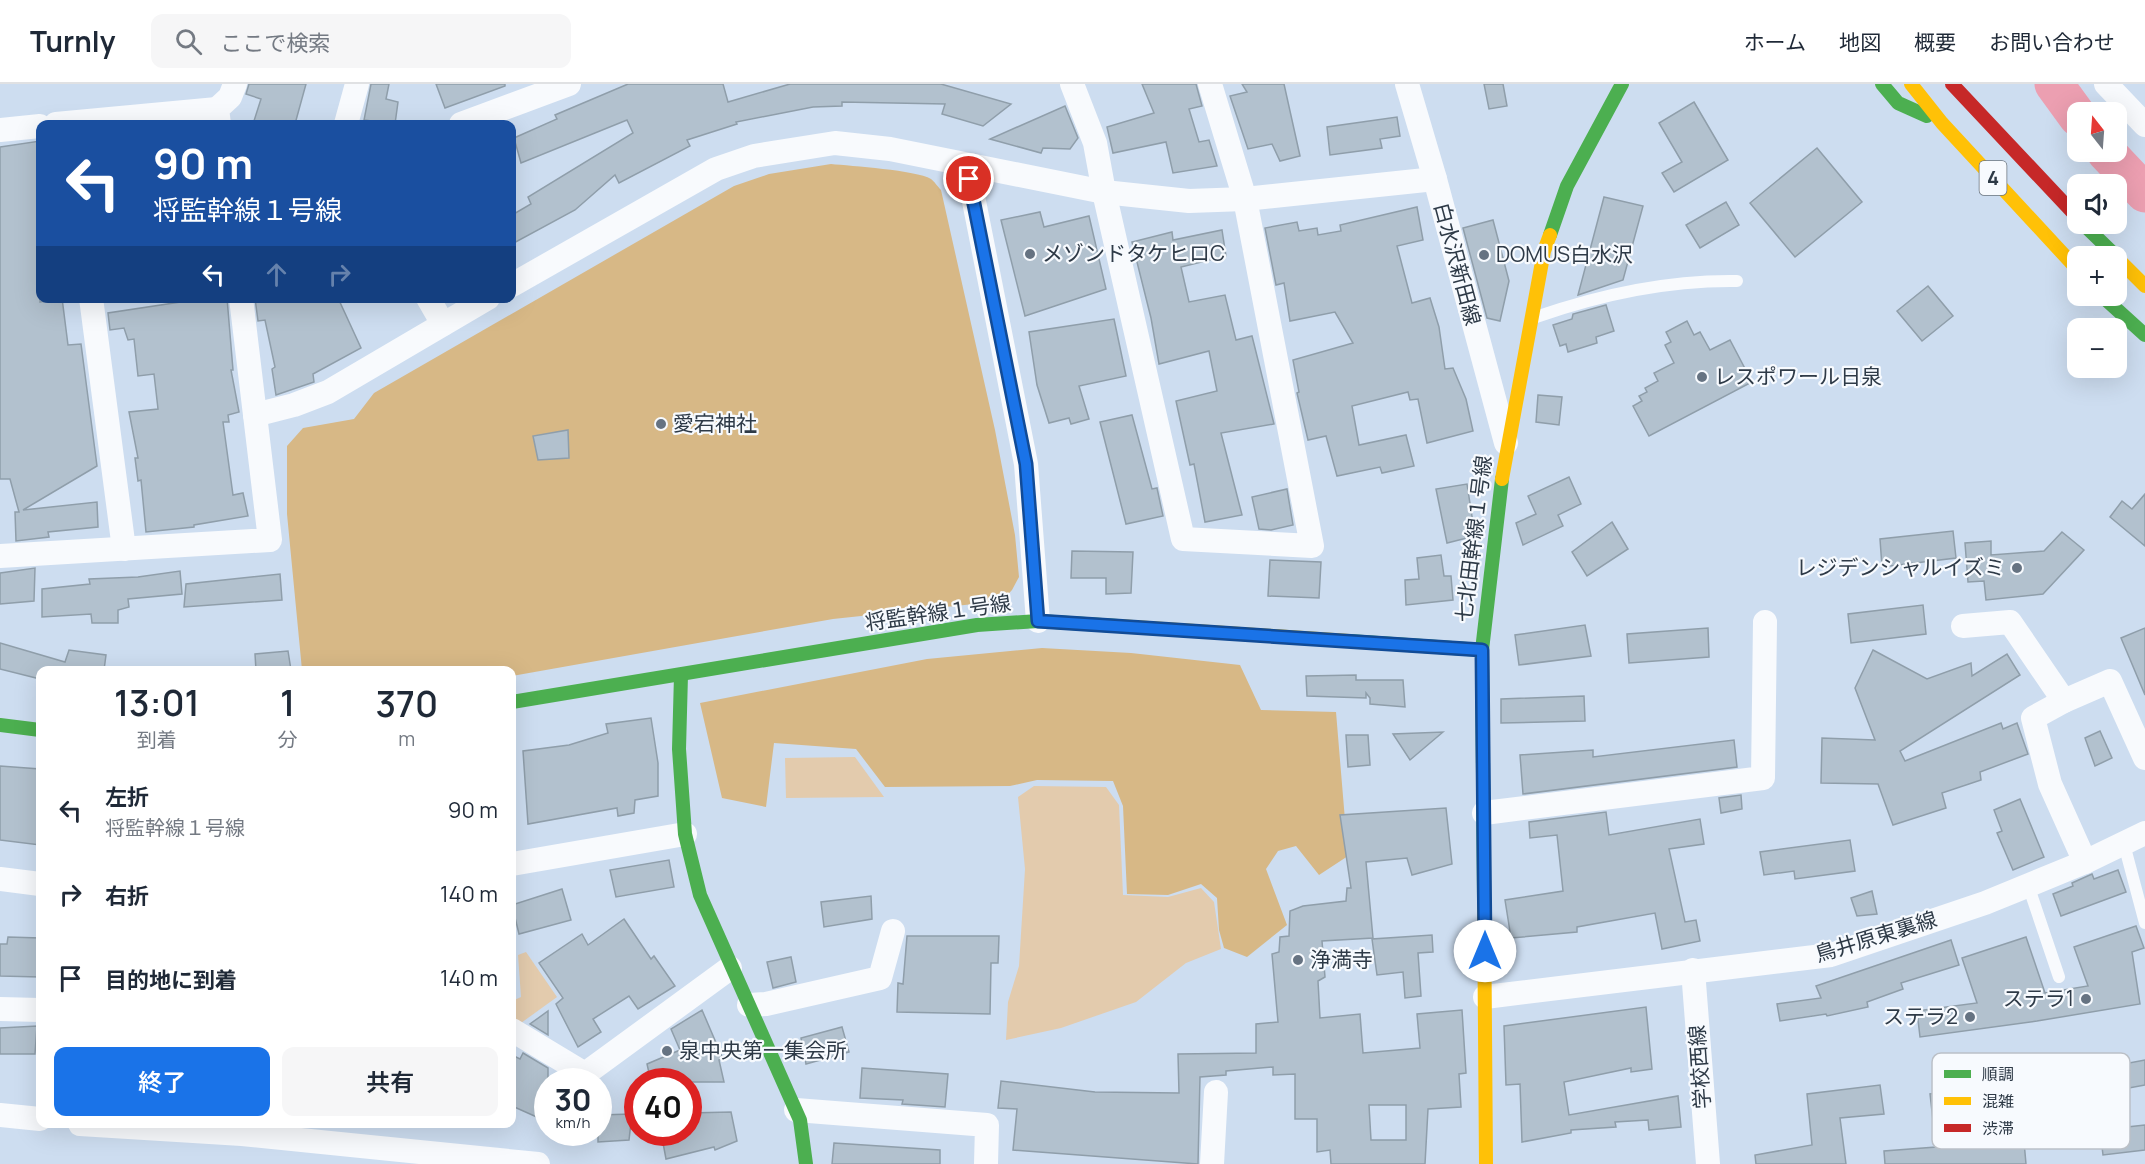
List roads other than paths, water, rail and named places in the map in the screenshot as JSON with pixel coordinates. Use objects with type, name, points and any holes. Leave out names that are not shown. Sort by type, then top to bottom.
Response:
[{"type":"main road","name":"七北田幹線１号線","points":[[1486,1164],[1482,650],[1506,445],[1544,251],[1567,186],[1622,84]]},
{"type":"main road","points":[[1882,84],[1898,103],[1942,123]]},
{"type":"main road","name":"4","points":[[1911,84],[1942,123],[2067,258]]},
{"type":"main road","name":"4","points":[[1952,84],[2067,206]]},
{"type":"main road","points":[[2093,234],[2105,246]]},
{"type":"main road","points":[[2127,268],[2145,286]]},
{"type":"main road","points":[[2113,306],[2145,335]]},
{"type":"main road","name":"将監幹線１号線","points":[[516,701],[977,625],[1038,621],[1482,650]]},
{"type":"main road","points":[[681,675],[679,749],[685,834],[700,895],[730,968],[800,1120],[806,1164]]},
{"type":"main road","points":[[0,725],[36,730]]},
{"type":"street","points":[[152,120],[218,117],[235,84]]},
{"type":"street","points":[[347,120],[357,84]]},
{"type":"street","points":[[472,120],[569,84]]},
{"type":"street","points":[[1072,84],[1095,143],[1104,192],[1183,540],[1312,546],[1245,199],[1210,84]]},
{"type":"street","name":"白水沢新田線","points":[[1407,84],[1506,445]]},
{"type":"street","points":[[2106,84],[2145,125]]},
{"type":"street","points":[[0,130],[36,126]]},
{"type":"street","points":[[516,283],[716,170],[754,156],[835,143],[890,149],[1104,192],[1189,201],[1245,199],[1435,180]]},
{"type":"street","points":[[967,166],[1026,464],[1038,621]]},
{"type":"street","points":[[92,303],[124,549]]},
{"type":"street","points":[[0,556],[270,540],[242,303]]},
{"type":"street","points":[[431,303],[443,324]]},
{"type":"street","points":[[255,415],[294,405],[328,392],[479,303]]},
{"type":"street","points":[[1484,813],[1763,778],[1765,622]]},
{"type":"street","points":[[1963,626],[2010,622],[2064,701]]},
{"type":"street","points":[[2085,862],[2050,784],[2033,718],[2064,701],[2110,681],[2145,758]]},
{"type":"street","points":[[516,863],[685,834]]},
{"type":"street","name":"鳥井原東裏線","points":[[1485,997],[1693,970],[1832,955],[1985,903],[2085,862],[2134,838]]},
{"type":"street","points":[[0,879],[36,884]]},
{"type":"street","points":[[749,1005],[766,1004],[880,978],[893,931]]},
{"type":"street","points":[[516,1032],[585,1074],[730,968]]},
{"type":"street","name":"学校西線","points":[[1693,970],[1708,1164]]},
{"type":"street","points":[[0,1009],[36,1010]]},
{"type":"street","points":[[1212,1164],[1216,1092]]},
{"type":"street","points":[[796,1110],[987,1125],[986,1164]]},
{"type":"street","points":[[0,1115],[36,1119]]},
{"type":"street","points":[[226,1128],[538,1164]]},
{"type":"lane","points":[[1529,319],[1632,291],[1702,280],[1737,281]]},
{"type":"lane","points":[[2134,838],[2145,923]]},
{"type":"lane","points":[[2028,885],[2060,977]]},
{"type":"waterway","points":[[2054,84],[2067,102]]},
{"type":"waterway","points":[[2116,162],[2145,193]]},
{"type":"place","name":"メゾンドタケヒロC","points":[[1030,254]]},
{"type":"place","name":"DOMUS白水沢","points":[[1484,255]]},
{"type":"place","name":"レスポワール日泉","points":[[1702,377]]},
{"type":"place","name":"愛宕神社","points":[[661,424]]},
{"type":"place","name":"レジデンシャルイズミ","points":[[2017,568]]},
{"type":"place","name":"浄満寺","points":[[1298,960]]},
{"type":"place","name":"ステラ1","points":[[2086,999]]},
{"type":"place","name":"ステラ2","points":[[1970,1017]]},
{"type":"place","name":"泉中央第一集会所","points":[[667,1051]]}]
